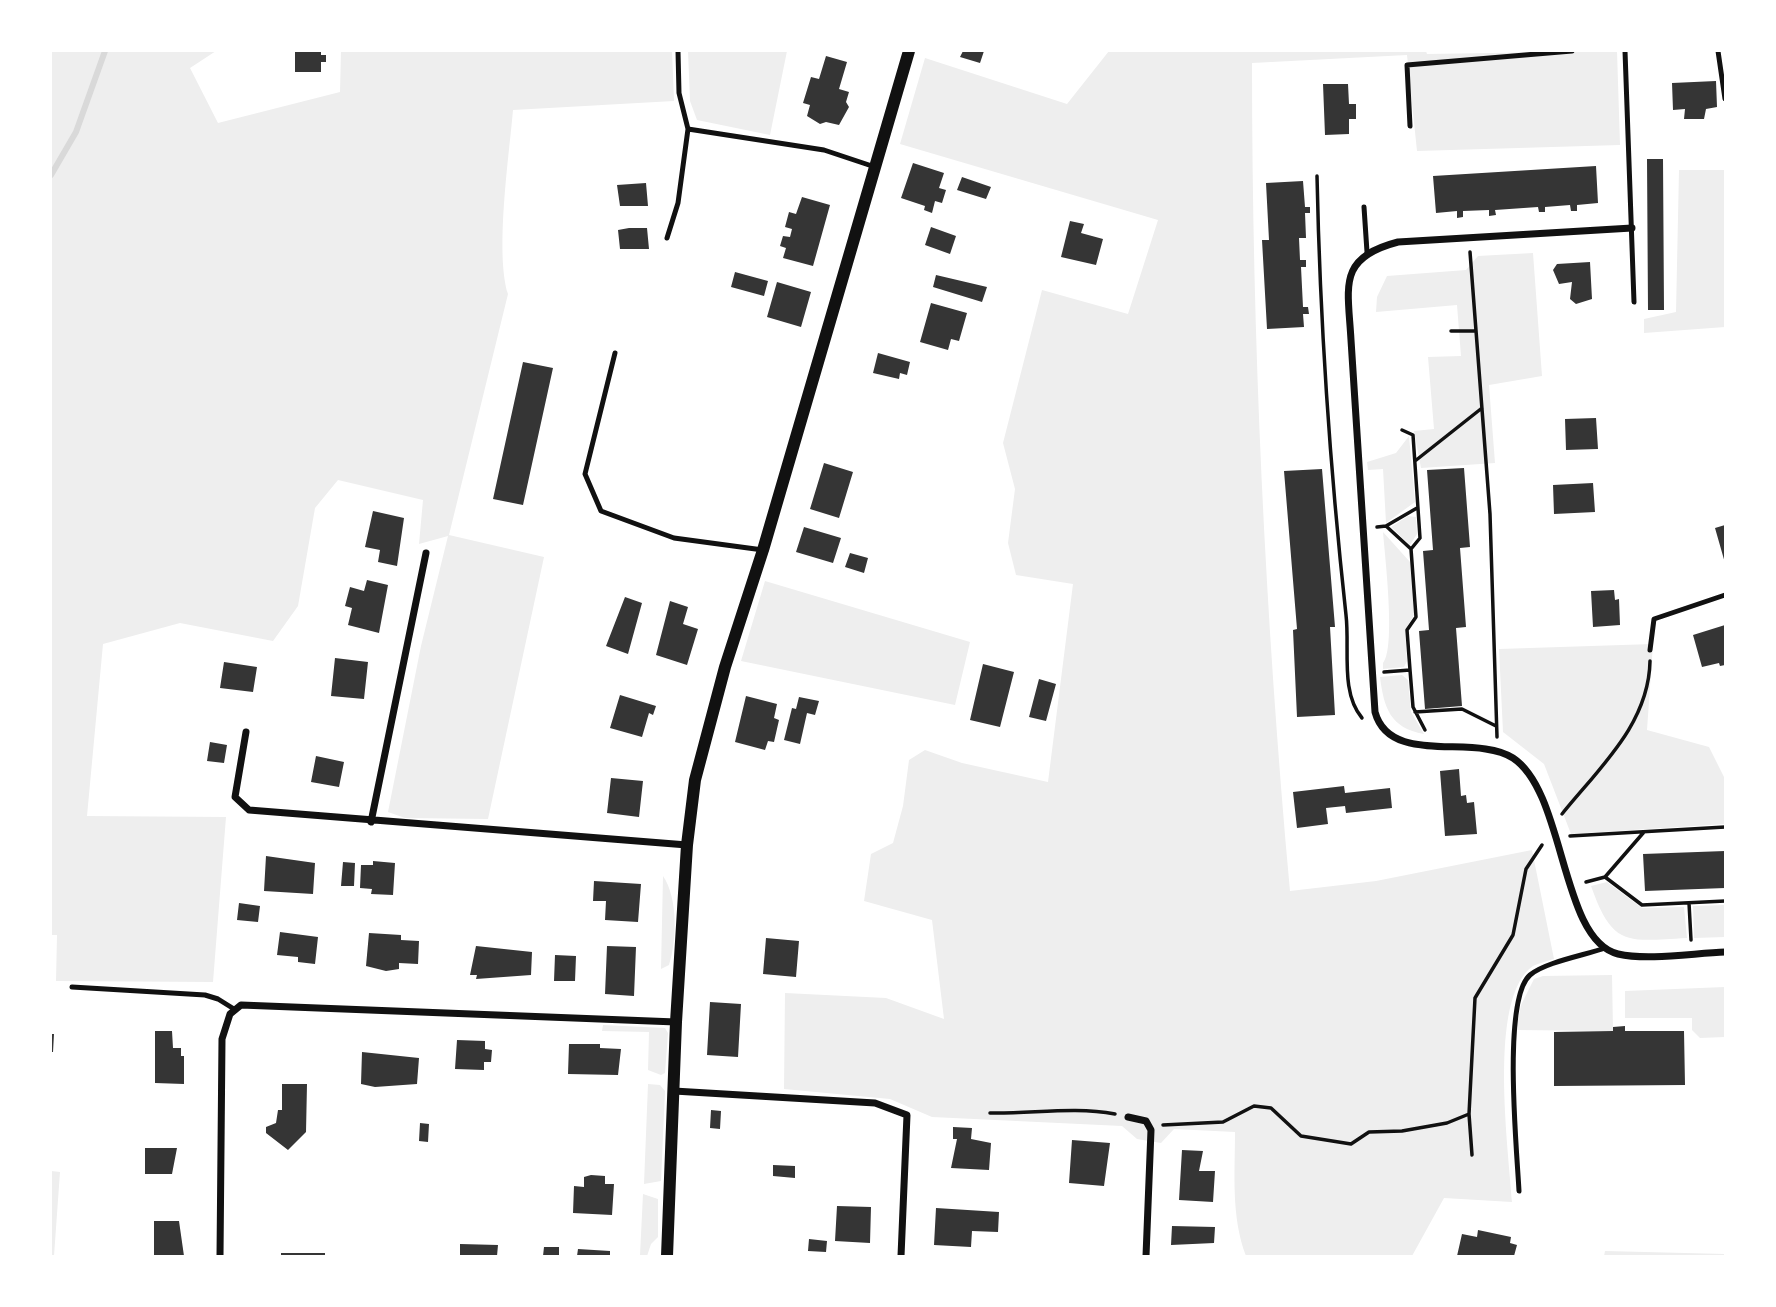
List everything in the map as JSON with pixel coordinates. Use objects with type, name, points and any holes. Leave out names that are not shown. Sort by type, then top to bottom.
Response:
[{"type":"street","points":[[667,1256],[676,1022],[687,845],[695,780],[707,728],[763,550],[909,51]]},
{"type":"street","points":[[1632,228],[1398,242],[1367,252],[1352,271],[1348,295],[1375,712],[1389,734],[1407,742],[1497,750],[1514,759],[1538,789],[1584,922],[1605,948],[1626,955],[1725,952]]},
{"type":"street","points":[[371,822],[426,553]]},
{"type":"street","points":[[246,732],[235,797],[249,810],[371,822],[687,845]]},
{"type":"street","points":[[220,1256],[222,1039],[225,1025],[234,1009],[251,1005],[676,1022]]},
{"type":"street","points":[[674,1091],[875,1103],[907,1115],[901,1256]]},
{"type":"street","points":[[1128,1116],[1146,1121],[1151,1130],[1146,1256]]},
{"type":"lane","points":[[667,238],[678,203],[688,129],[679,93],[678,51]]},
{"type":"lane","points":[[1410,126],[1407,65],[1572,51]]},
{"type":"lane","points":[[1625,51],[1634,302]]},
{"type":"lane","points":[[1718,51],[1725,99]]},
{"type":"lane","points":[[688,129],[824,150],[875,167]]},
{"type":"lane","points":[[1364,207],[1367,252]]},
{"type":"lane","points":[[615,353],[585,474],[601,511],[674,538],[763,550]]},
{"type":"lane","points":[[1650,650],[1654,619],[1725,595]]},
{"type":"lane","points":[[1518,1191],[1513,1025],[1520,991],[1530,975],[1542,968],[1605,948]]},
{"type":"lane","points":[[72,987],[205,995],[234,1009]]},
{"type":"path","points":[[1317,176],[1325,400],[1347,620],[1350,694],[1355,710],[1369,727]]},
{"type":"path","points":[[1469,238],[1490,514],[1497,750]]},
{"type":"path","points":[[1451,331],[1476,331]]},
{"type":"path","points":[[1415,461],[1482,408]]},
{"type":"path","points":[[1402,430],[1413,435],[1420,537],[1411,550],[1416,617],[1407,630],[1410,670],[1416,712],[1426,731]]},
{"type":"path","points":[[1363,527],[1386,526],[1418,507]]},
{"type":"path","points":[[1386,526],[1411,550]]},
{"type":"path","points":[[1561,816],[1632,727],[1647,692],[1650,650]]},
{"type":"path","points":[[1373,674],[1410,670]]},
{"type":"path","points":[[1416,712],[1462,709],[1496,726]]},
{"type":"path","points":[[1565,826],[1573,848]]},
{"type":"path","points":[[1568,836],[1725,827]]},
{"type":"path","points":[[1586,882],[1605,877],[1644,832]]},
{"type":"path","points":[[1472,1155],[1469,1114],[1475,998],[1513,935],[1526,869],[1542,850],[1543,840]]},
{"type":"path","points":[[1582,871],[1590,893]]},
{"type":"path","points":[[1605,877],[1642,905],[1725,901]]},
{"type":"path","points":[[1689,903],[1691,940]]},
{"type":"path","points":[[1678,941],[1702,940]]},
{"type":"path","points":[[1151,1130],[1161,1126],[1223,1122],[1254,1106],[1271,1108],[1301,1136],[1350,1144],[1369,1132],[1402,1131],[1447,1123],[1469,1114]]},
{"type":"path","points":[[990,1113],[1035,1114],[1089,1109],[1128,1116]]},
{"type":"shaded area","points":[[51,51],[216,51],[190,68],[218,123],[340,92],[341,51],[672,51],[674,101],[513,110],[503,230],[504,276],[508,294],[449,535],[544,557],[488,819],[405,818],[388,812],[421,646],[448,536],[419,544],[423,500],[338,480],[315,508],[298,606],[273,641],[180,623],[103,644],[87,816],[226,817],[213,982],[56,981],[57,935],[51,935]]},
{"type":"shaded area","points":[[688,51],[787,51],[770,135],[697,120],[690,101]]},
{"type":"shaded area","points":[[1109,51],[1426,51],[1427,54],[1617,51],[1620,145],[1417,151],[1407,55],[1252,63],[1257,374],[1267,581],[1290,891],[1376,881],[1532,850],[1554,959],[1533,966],[1519,983],[1510,1009],[1505,1041],[1504,1076],[1512,1202],[1444,1198],[1412,1256],[1246,1256],[1236,1210],[1235,1132],[1174,1129],[1161,1143],[1137,1139],[1122,1126],[932,1117],[890,1099],[784,1089],[785,993],[886,998],[944,1019],[932,920],[864,901],[871,854],[893,843],[903,806],[909,760],[925,750],[962,763],[1048,782],[1073,584],[1016,575],[1008,543],[1015,489],[1003,443],[1042,290],[1128,314],[1158,220],[900,144],[925,58],[1067,104]]},
{"type":"shaded area","points":[[1679,170],[1725,170],[1725,327],[1644,333],[1644,319],[1676,312]]},
{"type":"shaded area","points":[[1533,253],[1542,376],[1489,385],[1495,463],[1421,468],[1414,431],[1434,429],[1428,357],[1461,356],[1457,305],[1376,312],[1377,297],[1387,276],[1466,270],[1478,256]]},
{"type":"shaded area","points":[[1409,436],[1415,502],[1386,523],[1383,469],[1368,470],[1367,462],[1396,453]]},
{"type":"shaded area","points":[[1408,516],[1416,517],[1417,534],[1410,545],[1391,527]]},
{"type":"shaded area","points":[[1383,532],[1410,562],[1414,615],[1405,630],[1407,661],[1404,667],[1383,669],[1389,640],[1389,622]]},
{"type":"shaded area","points":[[765,581],[970,642],[955,705],[741,661]]},
{"type":"shaded area","points":[[1653,644],[1647,730],[1709,747],[1725,779],[1725,824],[1571,834],[1544,764],[1503,732],[1499,649]]},
{"type":"shaded area","points":[[1402,675],[1408,680],[1411,712],[1424,734],[1396,722],[1387,707],[1380,677]]},
{"type":"shaded area","points":[[663,876],[674,907],[675,932],[669,965],[661,969]]},
{"type":"shaded area","points":[[1607,882],[1642,908],[1684,907],[1687,938],[1636,939],[1615,930],[1607,921],[1591,886]]},
{"type":"shaded area","points":[[1725,905],[1725,937],[1694,938],[1693,906]]},
{"type":"shaded area","points":[[1612,975],[1613,1031],[1516,1030],[1521,1005],[1534,979],[1543,976]]},
{"type":"shaded area","points":[[1725,987],[1725,1037],[1700,1038],[1692,1030],[1692,1018],[1625,1018],[1625,991]]},
{"type":"shaded area","points":[[603,1025],[665,1028],[668,1033],[665,1073],[661,1075],[648,1070],[649,1032],[602,1031]]},
{"type":"shaded area","points":[[648,1084],[660,1085],[665,1091],[661,1181],[644,1184]]},
{"type":"shaded area","points":[[51,1171],[60,1172],[54,1256],[51,1256]]},
{"type":"shaded area","points":[[643,1194],[658,1199],[658,1237],[651,1244],[647,1256],[640,1255]]},
{"type":"shaded area","points":[[1605,1251],[1725,1254],[1725,1256],[1604,1256]]},
{"type":"building","points":[[295,51],[321,51],[321,55],[326,55],[326,62],[321,62],[321,72],[295,72]]},
{"type":"building","points":[[963,51],[984,51],[980,63],[960,57]]},
{"type":"building","points":[[826,56],[847,62],[839,89],[849,92],[846,102],[849,107],[839,125],[826,122],[820,124],[807,116],[810,105],[803,103],[811,77],[819,79]]},
{"type":"building","points":[[1716,81],[1717,107],[1706,109],[1704,119],[1684,119],[1685,109],[1673,110],[1672,83]]},
{"type":"building","points":[[1323,84],[1348,84],[1349,104],[1356,104],[1356,119],[1349,119],[1349,134],[1325,135]]},
{"type":"building","points":[[1647,159],[1663,159],[1664,310],[1648,310]]},
{"type":"building","points":[[913,163],[944,173],[939,188],[946,190],[942,203],[935,201],[932,213],[924,210],[925,206],[901,198]]},
{"type":"building","points":[[1596,166],[1598,203],[1577,205],[1577,211],[1571,211],[1570,205],[1545,207],[1545,212],[1539,212],[1538,207],[1495,210],[1496,215],[1489,216],[1489,210],[1463,211],[1463,217],[1457,218],[1457,211],[1436,213],[1433,176]]},
{"type":"building","points":[[962,177],[991,187],[986,199],[957,190]]},
{"type":"building","points":[[1303,181],[1305,207],[1310,207],[1310,213],[1305,213],[1306,238],[1299,238],[1300,260],[1306,260],[1306,267],[1301,267],[1303,307],[1308,307],[1309,314],[1303,314],[1304,327],[1267,329],[1262,240],[1269,240],[1266,183]]},
{"type":"building","points":[[646,183],[648,206],[620,206],[617,185]]},
{"type":"building","points":[[802,197],[830,205],[813,266],[783,258],[786,248],[780,246],[783,236],[790,237],[792,229],[785,227],[789,212],[796,214]]},
{"type":"building","points":[[1070,221],[1084,224],[1081,233],[1103,239],[1096,265],[1061,257]]},
{"type":"building","points":[[931,227],[956,236],[950,254],[925,245]]},
{"type":"building","points":[[647,228],[649,249],[620,249],[618,230]]},
{"type":"building","points":[[1590,262],[1592,299],[1576,304],[1570,299],[1572,282],[1559,284],[1553,270],[1557,264]]},
{"type":"building","points":[[735,272],[768,281],[764,296],[731,287]]},
{"type":"building","points":[[936,275],[987,287],[982,302],[933,287]]},
{"type":"building","points":[[777,282],[811,292],[801,327],[767,317]]},
{"type":"building","points":[[931,303],[967,313],[959,341],[951,339],[948,350],[920,342]]},
{"type":"building","points":[[878,353],[910,362],[907,375],[900,373],[899,379],[873,373]]},
{"type":"building","points":[[523,362],[553,368],[523,505],[493,499]]},
{"type":"building","points":[[1596,418],[1598,449],[1566,450],[1565,419]]},
{"type":"building","points":[[824,463],[853,472],[839,518],[810,509]]},
{"type":"building","points":[[1464,468],[1470,547],[1460,548],[1466,627],[1456,628],[1462,706],[1425,709],[1419,631],[1429,630],[1423,551],[1433,550],[1427,470]]},
{"type":"building","points":[[1322,469],[1335,627],[1330,627],[1335,715],[1297,717],[1293,630],[1297,629],[1284,471]]},
{"type":"building","points":[[1593,483],[1595,512],[1554,514],[1553,485]]},
{"type":"building","points":[[373,511],[404,518],[397,566],[378,562],[380,550],[365,547]]},
{"type":"building","points":[[1725,525],[1725,563],[1715,528]]},
{"type":"building","points":[[804,527],[841,538],[833,563],[796,552]]},
{"type":"building","points":[[850,553],[868,558],[864,573],[845,567]]},
{"type":"building","points":[[367,580],[388,585],[379,633],[348,625],[352,608],[345,606],[350,587],[364,591]]},
{"type":"building","points":[[1614,590],[1615,600],[1619,599],[1620,625],[1593,627],[1591,591]]},
{"type":"building","points":[[625,597],[642,603],[628,654],[606,646]]},
{"type":"building","points":[[670,601],[688,607],[683,624],[698,629],[687,665],[656,655]]},
{"type":"building","points":[[1725,625],[1725,665],[1720,666],[1719,663],[1702,667],[1693,635]]},
{"type":"building","points":[[335,658],[368,662],[364,699],[331,696]]},
{"type":"building","points":[[224,662],[257,667],[253,692],[220,688]]},
{"type":"building","points":[[983,664],[1014,672],[1000,727],[970,720]]},
{"type":"building","points":[[1039,679],[1056,684],[1046,721],[1029,717]]},
{"type":"building","points":[[620,695],[656,706],[653,715],[649,713],[642,737],[610,728]]},
{"type":"building","points":[[746,696],[777,704],[774,718],[779,720],[774,742],[768,741],[765,750],[735,742]]},
{"type":"building","points":[[799,697],[819,701],[815,715],[807,713],[800,744],[784,740],[792,708],[796,709]]},
{"type":"building","points":[[210,742],[227,745],[224,763],[207,761]]},
{"type":"building","points":[[316,756],[344,762],[339,787],[311,782]]},
{"type":"building","points":[[1459,769],[1461,796],[1466,795],[1467,803],[1474,802],[1477,834],[1445,836],[1440,771]]},
{"type":"building","points":[[611,778],[643,781],[639,817],[607,813]]},
{"type":"building","points":[[1344,786],[1345,793],[1390,788],[1392,808],[1346,813],[1345,806],[1326,808],[1328,824],[1297,828],[1293,792]]},
{"type":"building","points":[[1725,851],[1725,888],[1645,891],[1643,854]]},
{"type":"building","points":[[266,856],[315,863],[313,894],[264,891]]},
{"type":"building","points":[[373,861],[395,863],[393,895],[371,894],[372,889],[360,888],[361,865],[373,865]]},
{"type":"building","points":[[343,862],[355,863],[354,886],[341,886]]},
{"type":"building","points":[[594,881],[641,884],[638,922],[605,920],[606,901],[593,901]]},
{"type":"building","points":[[239,903],[260,906],[258,922],[237,920]]},
{"type":"building","points":[[280,932],[318,937],[315,964],[298,962],[298,957],[277,955]]},
{"type":"building","points":[[369,933],[401,935],[401,940],[419,941],[418,964],[399,963],[399,969],[386,971],[366,966]]},
{"type":"building","points":[[766,938],[799,941],[796,977],[763,974]]},
{"type":"building","points":[[476,946],[532,952],[531,975],[476,979],[477,975],[470,975]]},
{"type":"building","points":[[607,946],[636,947],[634,996],[605,994]]},
{"type":"building","points":[[555,955],[576,956],[575,981],[554,981]]},
{"type":"building","points":[[710,1002],[741,1004],[738,1057],[707,1055]]},
{"type":"building","points":[[1625,1026],[1625,1031],[1684,1031],[1685,1085],[1554,1086],[1554,1032],[1613,1031],[1613,1027]]},
{"type":"building","points":[[155,1031],[172,1031],[173,1048],[181,1048],[181,1056],[184,1056],[184,1084],[155,1083]]},
{"type":"building","points":[[51,1034],[54,1034],[53,1052],[51,1052]]},
{"type":"building","points":[[457,1040],[485,1041],[485,1049],[492,1050],[491,1062],[484,1062],[484,1070],[455,1069]]},
{"type":"building","points":[[569,1044],[600,1044],[600,1048],[621,1049],[618,1075],[568,1074]]},
{"type":"building","points":[[362,1052],[419,1058],[417,1084],[375,1087],[361,1084]]},
{"type":"building","points":[[282,1084],[307,1084],[306,1132],[288,1150],[266,1133],[266,1127],[276,1123],[278,1110],[282,1110]]},
{"type":"building","points":[[711,1110],[721,1111],[720,1129],[710,1128]]},
{"type":"building","points":[[420,1123],[429,1124],[428,1142],[419,1141]]},
{"type":"building","points":[[953,1127],[972,1128],[971,1139],[991,1143],[989,1170],[951,1168],[957,1139],[953,1139]]},
{"type":"building","points":[[1072,1140],[1110,1143],[1104,1186],[1069,1183]]},
{"type":"building","points":[[145,1148],[177,1148],[172,1174],[145,1174]]},
{"type":"building","points":[[1182,1150],[1203,1151],[1199,1171],[1215,1171],[1213,1202],[1179,1200]]},
{"type":"building","points":[[773,1165],[795,1166],[795,1178],[773,1176]]},
{"type":"building","points":[[605,1176],[605,1184],[614,1184],[612,1215],[573,1213],[574,1186],[584,1187],[584,1177]]},
{"type":"building","points":[[837,1206],[871,1207],[870,1243],[835,1241]]},
{"type":"building","points":[[936,1208],[999,1212],[998,1232],[972,1231],[971,1247],[934,1245]]},
{"type":"building","points":[[154,1221],[179,1221],[184,1256],[154,1256]]},
{"type":"building","points":[[1172,1226],[1215,1227],[1214,1243],[1171,1245]]},
{"type":"building","points":[[1478,1230],[1511,1237],[1510,1243],[1517,1245],[1514,1256],[1457,1256],[1462,1234],[1477,1237]]},
{"type":"building","points":[[809,1239],[827,1241],[826,1252],[808,1251]]},
{"type":"building","points":[[460,1244],[498,1245],[497,1256],[460,1256]]},
{"type":"building","points":[[544,1247],[559,1247],[559,1256],[543,1256]]},
{"type":"building","points":[[578,1249],[610,1251],[610,1256],[577,1256]]},
{"type":"building","points":[[281,1253],[325,1253],[325,1256],[281,1256]]},
{"type":"waterway","points":[[51,175],[76,132],[105,51]]}]
